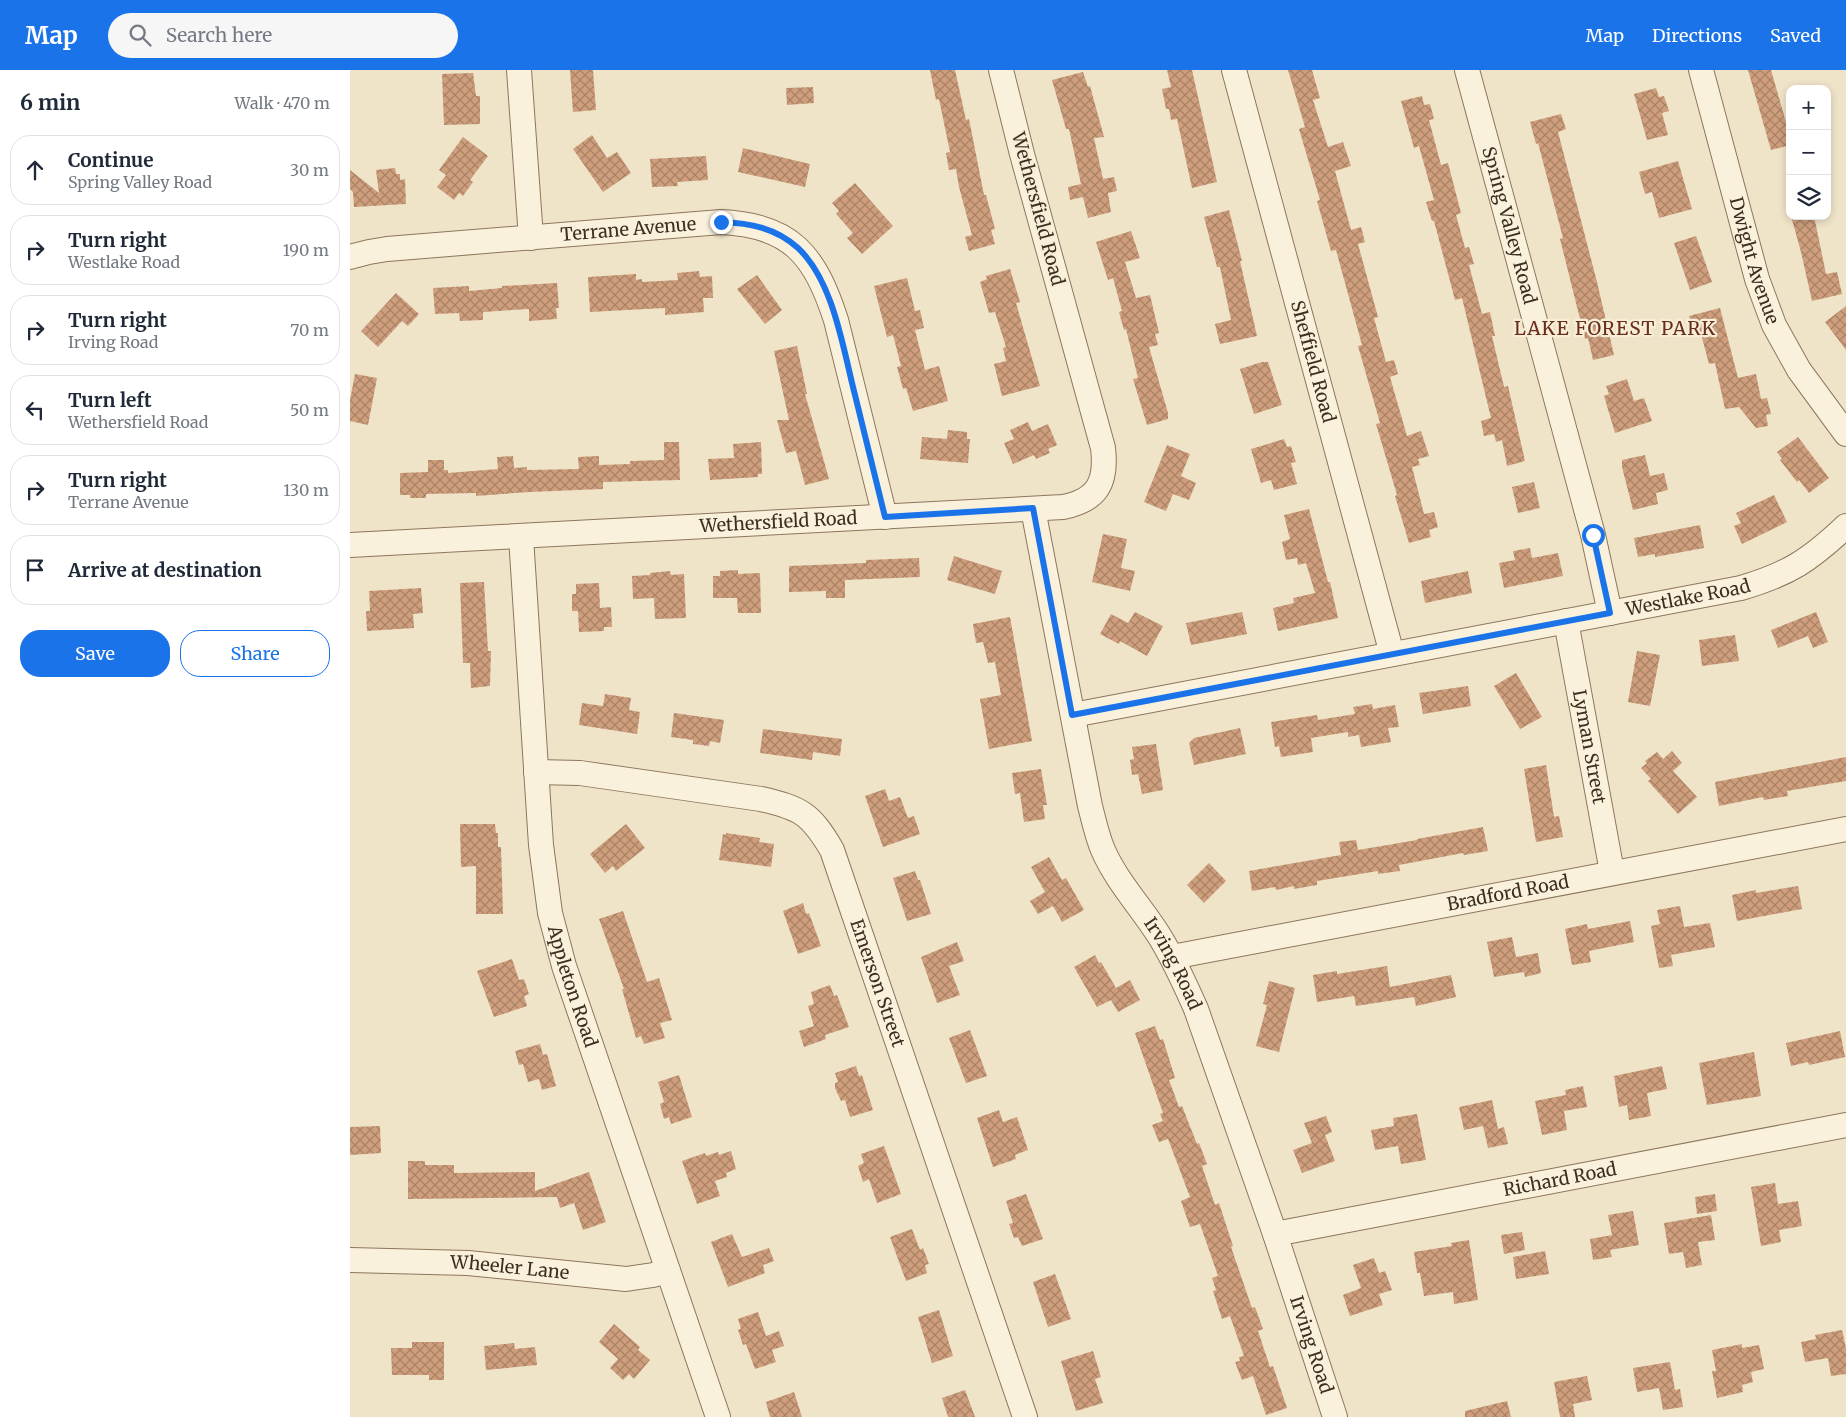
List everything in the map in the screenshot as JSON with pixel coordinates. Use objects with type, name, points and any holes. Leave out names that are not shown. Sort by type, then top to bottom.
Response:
[{"type":"street","points":[[519,70],[531,238]]},
{"type":"street","name":"Wethersfield Road","points":[[350,545],[1063,507],[1086,500],[1101,484],[1104,472],[1102,448],[1001,70]]},
{"type":"street","name":"Sheffield Road","points":[[1234,70],[1392,654]]},
{"type":"street","name":"Spring Valley Road","points":[[1467,70],[1593,535],[1610,613]]},
{"type":"street","name":"Dwight Avenue","points":[[1701,70],[1757,279],[1770,317],[1799,370],[1846,434]]},
{"type":"street","name":"Terrane Avenue","points":[[350,257],[387,249],[721,222],[771,230],[799,249],[811,264],[829,300],[836,320],[885,517]]},
{"type":"street","name":"Irving Road","points":[[1033,508],[1090,806],[1103,850],[1115,872],[1172,957],[1196,1009],[1275,1234],[1335,1417]]},
{"type":"street","name":"Westlake Road","points":[[1072,715],[1733,589],[1764,581],[1800,565],[1815,555],[1846,526]]},
{"type":"street","name":"Appleton Road","points":[[521,537],[545,880],[556,939],[718,1417]]},
{"type":"street","name":"Lyman Street","points":[[1566,621],[1612,872]]},
{"type":"street","name":"Emerson Street","points":[[536,772],[580,773],[760,799],[780,803],[799,810],[812,820],[832,850],[1025,1417]]},
{"type":"street","name":"Bradford Road","points":[[1172,957],[1846,829]]},
{"type":"street","name":"Richard Road","points":[[1275,1234],[1846,1125]]},
{"type":"street","name":"Wheeler Lane","points":[[350,1260],[476,1264],[626,1278],[668,1271]]},
{"type":"building","points":[[570,70],[593,70],[596,110],[573,112]]},
{"type":"building","points":[[930,70],[955,70],[966,120],[969,119],[984,195],[986,195],[995,229],[991,230],[995,244],[969,251],[965,237],[972,235],[956,169],[949,170],[946,153],[950,152],[939,99],[936,100]]},
{"type":"building","points":[[1167,70],[1192,70],[1217,182],[1192,188],[1177,119],[1171,120],[1169,109],[1166,109],[1162,89],[1171,87]]},
{"type":"building","points":[[1288,70],[1312,70],[1320,98],[1313,100],[1328,147],[1343,142],[1351,166],[1335,171],[1351,230],[1361,227],[1365,242],[1358,244],[1378,317],[1374,318],[1386,362],[1394,360],[1398,374],[1390,377],[1407,436],[1421,431],[1429,456],[1418,459],[1420,465],[1412,467],[1424,514],[1434,512],[1438,527],[1429,530],[1431,537],[1409,543],[1376,424],[1380,423],[1358,346],[1362,345],[1336,250],[1331,251],[1317,201],[1320,200],[1299,129],[1305,127]]},
{"type":"building","points":[[1748,70],[1771,70],[1786,122],[1786,146],[1771,150]]},
{"type":"building","points":[[1083,72],[1088,87],[1090,86],[1104,137],[1094,138],[1103,179],[1114,177],[1117,191],[1108,193],[1111,212],[1088,218],[1083,197],[1070,200],[1068,187],[1081,184],[1069,129],[1066,129],[1052,80]]},
{"type":"building","points":[[473,73],[476,96],[480,96],[480,124],[444,125],[442,74]]},
{"type":"building","points":[[813,87],[814,103],[787,105],[786,88]]},
{"type":"building","points":[[1656,88],[1659,97],[1664,96],[1669,111],[1662,113],[1668,135],[1647,140],[1634,94]]},
{"type":"building","points":[[1422,96],[1424,105],[1430,104],[1434,119],[1429,120],[1441,165],[1448,163],[1461,213],[1456,215],[1465,248],[1469,247],[1474,264],[1469,265],[1482,314],[1490,312],[1495,336],[1492,336],[1504,387],[1508,386],[1525,461],[1507,466],[1502,440],[1496,442],[1494,434],[1484,436],[1481,421],[1491,418],[1462,298],[1455,300],[1434,221],[1432,221],[1426,202],[1434,200],[1419,146],[1414,148],[1401,101]]},
{"type":"building","points":[[1561,114],[1566,129],[1558,132],[1614,355],[1593,360],[1588,338],[1585,339],[1560,239],[1563,238],[1538,143],[1536,144],[1530,122]]},
{"type":"building","points":[[592,135],[607,158],[617,152],[631,173],[603,192],[573,149]]},
{"type":"building","points":[[463,137],[488,156],[470,180],[473,182],[463,196],[459,193],[454,200],[437,187],[446,175],[439,170]]},
{"type":"building","points":[[743,148],[810,164],[805,187],[738,172]]},
{"type":"building","points":[[706,156],[708,180],[677,182],[678,186],[652,187],[650,159]]},
{"type":"building","points":[[1678,161],[1692,209],[1659,218],[1652,192],[1645,194],[1639,172]]},
{"type":"building","points":[[395,168],[396,174],[400,174],[400,180],[405,179],[406,204],[354,207],[353,192],[350,189],[350,170],[379,193],[376,170]]},
{"type":"building","points":[[855,183],[893,226],[862,254],[847,238],[853,233],[836,214],[839,211],[832,203]]},
{"type":"building","points":[[1229,210],[1242,261],[1240,261],[1257,336],[1220,344],[1215,324],[1231,320],[1220,267],[1217,267],[1204,217]]},
{"type":"building","points":[[1792,220],[1815,220],[1826,274],[1837,272],[1842,294],[1812,301]]},
{"type":"building","points":[[1131,231],[1140,258],[1125,262],[1136,298],[1150,295],[1159,333],[1155,334],[1158,345],[1149,347],[1168,413],[1168,419],[1147,425],[1133,379],[1138,378],[1126,329],[1124,330],[1119,312],[1122,311],[1113,278],[1108,280],[1096,242]]},
{"type":"building","points":[[1696,236],[1712,282],[1690,290],[1674,243]]},
{"type":"building","points":[[1010,269],[1020,302],[1016,303],[1040,386],[1002,396],[994,364],[1006,361],[1003,348],[1006,347],[995,312],[989,313],[980,282],[987,279],[986,276]]},
{"type":"building","points":[[699,271],[700,277],[712,276],[713,298],[703,298],[704,312],[665,315],[665,308],[590,312],[588,277],[636,274],[636,280],[642,279],[642,282],[678,280],[677,273]]},
{"type":"building","points":[[757,275],[782,310],[765,324],[737,289]]},
{"type":"building","points":[[907,278],[915,311],[920,310],[924,328],[915,330],[925,370],[939,366],[948,401],[913,411],[906,388],[903,389],[897,367],[901,366],[893,335],[887,337],[874,286]]},
{"type":"building","points":[[557,283],[559,308],[556,308],[557,319],[529,321],[529,309],[483,312],[483,320],[460,321],[459,313],[435,314],[433,288],[469,286],[469,291],[502,288],[502,286]]},
{"type":"building","points":[[396,293],[419,314],[408,326],[402,321],[378,347],[361,331]]},
{"type":"building","points":[[1846,306],[1846,350],[1825,322]]},
{"type":"building","points":[[1720,308],[1738,378],[1756,374],[1761,399],[1767,398],[1771,414],[1766,415],[1768,426],[1756,428],[1739,407],[1725,409],[1715,363],[1709,364],[1701,334],[1694,336],[1689,316]]},
{"type":"building","points":[[797,346],[807,394],[805,394],[829,479],[805,485],[796,451],[786,453],[777,420],[789,420],[774,351]]},
{"type":"building","points":[[1268,362],[1282,405],[1254,414],[1240,369]]},
{"type":"building","points":[[355,374],[377,378],[368,425],[350,421],[350,400]]},
{"type":"building","points":[[1627,379],[1634,401],[1644,398],[1652,421],[1615,433],[1604,396],[1609,394],[1606,386]]},
{"type":"building","points":[[1028,422],[1032,431],[1048,424],[1057,445],[1048,449],[1050,453],[1036,459],[1034,455],[1013,464],[1004,443],[1014,439],[1010,430]]},
{"type":"building","points":[[948,430],[967,432],[967,439],[970,439],[968,463],[920,459],[922,437],[947,439]]},
{"type":"building","points":[[1798,437],[1829,478],[1809,493],[1799,480],[1797,482],[1780,460],[1782,459],[1777,452]]},
{"type":"building","points":[[1284,439],[1287,447],[1291,446],[1296,462],[1291,463],[1297,484],[1274,490],[1271,480],[1261,483],[1251,449]]},
{"type":"building","points":[[664,442],[679,442],[680,480],[603,482],[603,489],[476,496],[476,493],[426,494],[426,498],[410,498],[410,495],[400,495],[400,473],[428,472],[428,460],[444,460],[444,470],[448,470],[448,473],[498,469],[497,457],[513,456],[514,468],[527,467],[527,470],[579,469],[578,457],[599,456],[599,465],[630,464],[630,461],[664,460]]},
{"type":"building","points":[[761,442],[762,474],[758,474],[758,477],[710,480],[708,459],[734,458],[733,444]]},
{"type":"building","points":[[1167,445],[1190,454],[1181,476],[1196,483],[1189,500],[1173,494],[1166,511],[1144,502]]},
{"type":"building","points":[[1645,455],[1650,476],[1664,473],[1668,490],[1656,493],[1658,504],[1633,510],[1622,467],[1622,460]]},
{"type":"building","points":[[1534,482],[1540,508],[1518,513],[1512,487]]},
{"type":"building","points":[[1774,495],[1787,522],[1742,544],[1734,526],[1741,523],[1736,513]]},
{"type":"building","points":[[1309,509],[1328,582],[1330,582],[1338,618],[1278,631],[1273,608],[1294,603],[1293,598],[1315,593],[1306,563],[1298,565],[1297,558],[1286,560],[1282,542],[1290,539],[1284,515]]},
{"type":"building","points":[[1700,525],[1704,548],[1655,557],[1655,554],[1638,557],[1634,538]]},
{"type":"building","points":[[1103,534],[1127,539],[1121,568],[1135,571],[1130,591],[1092,582]]},
{"type":"building","points":[[1530,548],[1532,558],[1558,553],[1563,576],[1504,588],[1499,563],[1515,560],[1513,551]]},
{"type":"building","points":[[954,556],[1002,571],[995,594],[947,580]]},
{"type":"building","points":[[919,558],[920,577],[845,580],[845,598],[826,598],[826,591],[789,592],[789,566],[866,563],[866,560]]},
{"type":"building","points":[[738,570],[738,574],[760,573],[761,613],[738,613],[737,598],[713,598],[713,576],[720,576],[720,571]]},
{"type":"building","points":[[670,571],[671,575],[684,574],[686,618],[655,619],[654,598],[633,599],[632,576]]},
{"type":"building","points":[[1468,571],[1472,593],[1425,603],[1421,581]]},
{"type":"building","points":[[484,582],[488,651],[491,651],[490,686],[471,688],[470,663],[463,663],[460,583]]},
{"type":"building","points":[[599,583],[600,608],[611,607],[612,627],[604,627],[604,631],[579,632],[578,611],[572,611],[572,594],[576,594],[576,584]]},
{"type":"building","points":[[421,588],[423,613],[413,614],[414,628],[367,631],[366,611],[370,611],[369,591]]},
{"type":"building","points":[[1135,612],[1163,626],[1147,656],[1120,641],[1119,644],[1100,634],[1111,614],[1128,623]]},
{"type":"building","points":[[1242,612],[1247,634],[1191,645],[1186,623]]},
{"type":"building","points":[[1816,612],[1828,642],[1813,648],[1808,636],[1778,648],[1771,630]]},
{"type":"building","points":[[1010,617],[1032,741],[989,749],[980,699],[1001,695],[995,662],[988,663],[983,642],[976,643],[973,624]]},
{"type":"building","points":[[1735,635],[1739,661],[1702,666],[1699,640]]},
{"type":"building","points":[[1637,651],[1660,655],[1650,706],[1628,702]]},
{"type":"building","points":[[1516,673],[1542,717],[1520,729],[1494,686]]},
{"type":"building","points":[[1468,686],[1471,706],[1423,714],[1419,693]]},
{"type":"building","points":[[605,694],[631,698],[629,710],[640,712],[637,734],[579,725],[582,703],[603,706]]},
{"type":"building","points":[[1372,704],[1373,709],[1395,705],[1399,727],[1388,728],[1391,742],[1361,747],[1359,735],[1348,737],[1348,732],[1311,738],[1313,752],[1281,757],[1279,746],[1275,747],[1271,722],[1317,715],[1318,720],[1355,714],[1353,707]]},
{"type":"building","points":[[674,713],[724,720],[720,743],[710,741],[709,746],[693,744],[693,740],[671,737]]},
{"type":"building","points":[[1240,728],[1246,754],[1194,765],[1189,743],[1194,738]]},
{"type":"building","points":[[763,729],[842,739],[840,756],[813,752],[812,760],[760,753]]},
{"type":"building","points":[[1156,744],[1163,790],[1142,794],[1138,774],[1132,775],[1130,760],[1134,759],[1132,747]]},
{"type":"building","points":[[1672,751],[1682,763],[1673,771],[1697,797],[1678,814],[1648,781],[1651,779],[1641,768],[1647,763],[1645,761],[1657,752],[1663,759]]},
{"type":"building","points":[[1846,757],[1846,781],[1787,791],[1788,796],[1764,800],[1763,797],[1719,806],[1715,782]]},
{"type":"building","points":[[1546,765],[1554,817],[1559,816],[1563,837],[1536,842],[1524,769]]},
{"type":"building","points":[[1041,769],[1047,805],[1043,805],[1045,819],[1024,822],[1020,793],[1015,794],[1012,773]]},
{"type":"building","points":[[885,789],[889,801],[900,797],[908,818],[914,816],[920,834],[883,847],[865,796]]},
{"type":"building","points":[[460,824],[495,824],[496,833],[498,833],[498,847],[501,847],[503,914],[476,914],[476,866],[461,867]]},
{"type":"building","points":[[626,824],[645,848],[616,871],[613,866],[605,873],[590,854]]},
{"type":"building","points":[[1483,827],[1488,851],[1464,855],[1463,853],[1399,865],[1400,871],[1378,874],[1378,871],[1317,881],[1317,885],[1294,889],[1294,886],[1276,890],[1275,887],[1252,891],[1249,871],[1341,855],[1339,842],[1356,840],[1358,850]]},
{"type":"building","points":[[726,833],[760,838],[759,842],[774,844],[771,867],[719,860],[723,834],[726,835]]},
{"type":"building","points":[[1049,857],[1062,880],[1066,878],[1084,910],[1062,922],[1053,906],[1038,914],[1030,901],[1045,892],[1031,867]]},
{"type":"building","points":[[1209,863],[1226,881],[1204,903],[1187,885]]},
{"type":"building","points":[[915,871],[918,880],[920,880],[931,914],[907,921],[893,878]]},
{"type":"building","points":[[1798,886],[1802,909],[1737,921],[1732,895],[1756,890],[1756,893]]},
{"type":"building","points":[[803,903],[806,914],[809,913],[821,946],[798,954],[783,911]]},
{"type":"building","points":[[1680,906],[1684,927],[1710,923],[1715,947],[1671,955],[1673,966],[1659,968],[1651,926],[1660,924],[1657,910]]},
{"type":"building","points":[[623,911],[647,982],[659,978],[672,1020],[660,1023],[665,1038],[644,1044],[641,1036],[636,1038],[622,989],[624,989],[599,919]]},
{"type":"building","points":[[1630,921],[1634,942],[1589,951],[1591,962],[1572,965],[1565,929],[1587,924],[1588,929]]},
{"type":"building","points":[[1512,937],[1516,957],[1538,953],[1541,973],[1525,977],[1524,972],[1494,977],[1487,942]]},
{"type":"building","points":[[957,942],[964,961],[949,966],[960,995],[937,1003],[921,957]]},
{"type":"building","points":[[1095,955],[1116,988],[1130,980],[1140,1000],[1118,1012],[1111,1000],[1097,1007],[1074,967]]},
{"type":"building","points":[[512,959],[519,980],[524,979],[529,994],[524,996],[527,1006],[494,1017],[477,971]]},
{"type":"building","points":[[1387,966],[1390,987],[1451,975],[1456,997],[1416,1006],[1414,997],[1356,1006],[1354,996],[1317,1002],[1313,975],[1337,971],[1337,974]]},
{"type":"building","points":[[1269,981],[1295,988],[1279,1052],[1256,1046],[1267,1005],[1263,1004]]},
{"type":"building","points":[[830,985],[834,996],[837,995],[849,1027],[825,1035],[826,1039],[804,1047],[799,1031],[814,1026],[808,1006],[814,1004],[811,992]]},
{"type":"building","points":[[1155,1026],[1160,1040],[1163,1039],[1175,1078],[1169,1080],[1179,1107],[1182,1106],[1207,1164],[1202,1166],[1215,1205],[1219,1203],[1233,1246],[1231,1247],[1252,1308],[1255,1307],[1263,1329],[1258,1331],[1270,1367],[1273,1366],[1287,1408],[1266,1415],[1253,1376],[1242,1380],[1235,1362],[1240,1361],[1239,1357],[1244,1356],[1230,1316],[1222,1319],[1213,1291],[1216,1290],[1212,1278],[1218,1276],[1200,1224],[1190,1227],[1181,1201],[1190,1197],[1168,1139],[1159,1142],[1152,1125],[1163,1121],[1160,1114],[1163,1113],[1135,1033]]},
{"type":"building","points":[[970,1030],[987,1076],[966,1083],[949,1038]]},
{"type":"building","points":[[1840,1031],[1845,1057],[1809,1065],[1808,1062],[1791,1066],[1786,1043]]},
{"type":"building","points":[[540,1044],[543,1055],[547,1054],[556,1086],[542,1090],[539,1079],[528,1082],[523,1064],[519,1065],[515,1051]]},
{"type":"building","points":[[1754,1052],[1761,1096],[1707,1105],[1699,1063]]},
{"type":"building","points":[[856,1066],[859,1076],[862,1075],[873,1110],[850,1117],[845,1100],[841,1101],[835,1088],[835,1083],[838,1082],[835,1073]]},
{"type":"building","points":[[1662,1066],[1667,1089],[1647,1093],[1651,1116],[1629,1120],[1627,1105],[1619,1107],[1614,1076]]},
{"type":"building","points":[[679,1075],[692,1117],[671,1124],[669,1117],[664,1119],[660,1104],[664,1102],[658,1082]]},
{"type":"building","points":[[1583,1086],[1587,1107],[1564,1111],[1567,1130],[1542,1135],[1535,1101],[1566,1095],[1565,1090]]},
{"type":"building","points":[[1492,1100],[1498,1129],[1504,1127],[1508,1144],[1488,1148],[1483,1126],[1464,1130],[1459,1107]]},
{"type":"building","points":[[999,1110],[1003,1122],[1017,1117],[1028,1150],[1015,1155],[1016,1159],[993,1167],[977,1118]]},
{"type":"building","points":[[1417,1114],[1426,1160],[1401,1164],[1398,1146],[1375,1150],[1371,1130],[1394,1126],[1393,1118]]},
{"type":"building","points":[[1326,1116],[1332,1132],[1325,1135],[1335,1161],[1302,1173],[1293,1150],[1312,1143],[1304,1123]]},
{"type":"building","points":[[380,1126],[381,1153],[350,1155],[350,1127]]},
{"type":"building","points":[[884,1146],[901,1194],[877,1203],[869,1179],[863,1182],[858,1166],[864,1163],[861,1154]]},
{"type":"building","points":[[731,1151],[736,1169],[726,1173],[727,1177],[715,1181],[720,1196],[697,1204],[682,1161],[705,1153],[706,1156],[718,1152],[719,1155]]},
{"type":"building","points":[[408,1161],[425,1161],[425,1165],[454,1165],[454,1173],[535,1172],[535,1191],[589,1172],[606,1222],[583,1230],[574,1203],[560,1208],[557,1197],[408,1199]]},
{"type":"building","points":[[1775,1183],[1778,1204],[1798,1201],[1802,1226],[1779,1230],[1781,1242],[1761,1246],[1751,1187]]},
{"type":"building","points":[[1026,1194],[1043,1239],[1022,1246],[1018,1237],[1014,1238],[1009,1224],[1013,1223],[1006,1201]]},
{"type":"building","points":[[1715,1194],[1717,1211],[1697,1214],[1695,1197]]},
{"type":"building","points":[[1633,1211],[1639,1245],[1610,1250],[1612,1257],[1593,1260],[1590,1239],[1612,1235],[1608,1215]]},
{"type":"building","points":[[1711,1215],[1715,1240],[1698,1242],[1702,1265],[1686,1268],[1683,1252],[1669,1254],[1664,1223]]},
{"type":"building","points":[[912,1229],[920,1250],[923,1248],[929,1264],[925,1265],[927,1273],[906,1281],[890,1237]]},
{"type":"building","points":[[1522,1232],[1525,1250],[1504,1254],[1501,1235]]},
{"type":"building","points":[[732,1234],[742,1257],[769,1248],[774,1261],[763,1265],[765,1273],[728,1287],[711,1242]]},
{"type":"building","points":[[1469,1240],[1478,1300],[1454,1304],[1453,1292],[1424,1296],[1420,1273],[1417,1273],[1414,1252],[1452,1246],[1451,1243]]},
{"type":"building","points":[[1545,1251],[1549,1274],[1516,1279],[1513,1257]]},
{"type":"building","points":[[1374,1258],[1379,1273],[1385,1271],[1392,1290],[1379,1294],[1383,1305],[1350,1316],[1343,1295],[1361,1288],[1353,1265]]},
{"type":"building","points":[[1055,1274],[1071,1319],[1048,1327],[1033,1282]]},
{"type":"building","points":[[939,1310],[953,1356],[932,1363],[918,1317]]},
{"type":"building","points":[[758,1312],[766,1336],[779,1331],[784,1346],[772,1350],[776,1362],[755,1369],[746,1344],[743,1345],[738,1330],[741,1329],[738,1319]]},
{"type":"building","points":[[614,1324],[640,1347],[638,1350],[650,1360],[634,1379],[629,1374],[623,1380],[610,1368],[618,1359],[599,1342]]},
{"type":"building","points":[[1842,1330],[1846,1348],[1846,1374],[1831,1376],[1828,1358],[1805,1362],[1801,1342],[1816,1339],[1815,1335]]},
{"type":"building","points":[[412,1342],[444,1342],[444,1380],[429,1380],[429,1375],[392,1375],[391,1348],[412,1348]]},
{"type":"building","points":[[514,1343],[515,1349],[535,1347],[537,1365],[486,1370],[484,1346]]},
{"type":"building","points":[[1742,1344],[1742,1348],[1759,1345],[1764,1369],[1751,1372],[1753,1382],[1742,1385],[1743,1392],[1717,1398],[1712,1371],[1716,1371],[1712,1350]]},
{"type":"building","points":[[1093,1351],[1101,1377],[1095,1379],[1103,1403],[1076,1411],[1061,1361]]},
{"type":"building","points":[[1670,1362],[1675,1390],[1680,1389],[1683,1407],[1663,1410],[1659,1388],[1637,1392],[1633,1368]]},
{"type":"building","points":[[1587,1376],[1592,1400],[1573,1404],[1575,1417],[1560,1417],[1554,1382]]},
{"type":"building","points":[[965,1390],[975,1417],[948,1417],[942,1398]]},
{"type":"building","points":[[794,1392],[802,1417],[770,1417],[766,1402]]},
{"type":"building","points":[[1507,1401],[1511,1417],[1465,1417],[1465,1411]]},
{"type":"district","name":"LAKE FOREST PARK","points":[[1615,328]]},
{"type":"route","points":[[721,222],[739,223],[771,230],[799,249],[811,264],[821,282],[836,320],[885,517],[1033,508],[1072,715],[1610,613],[1593,535]]}]
